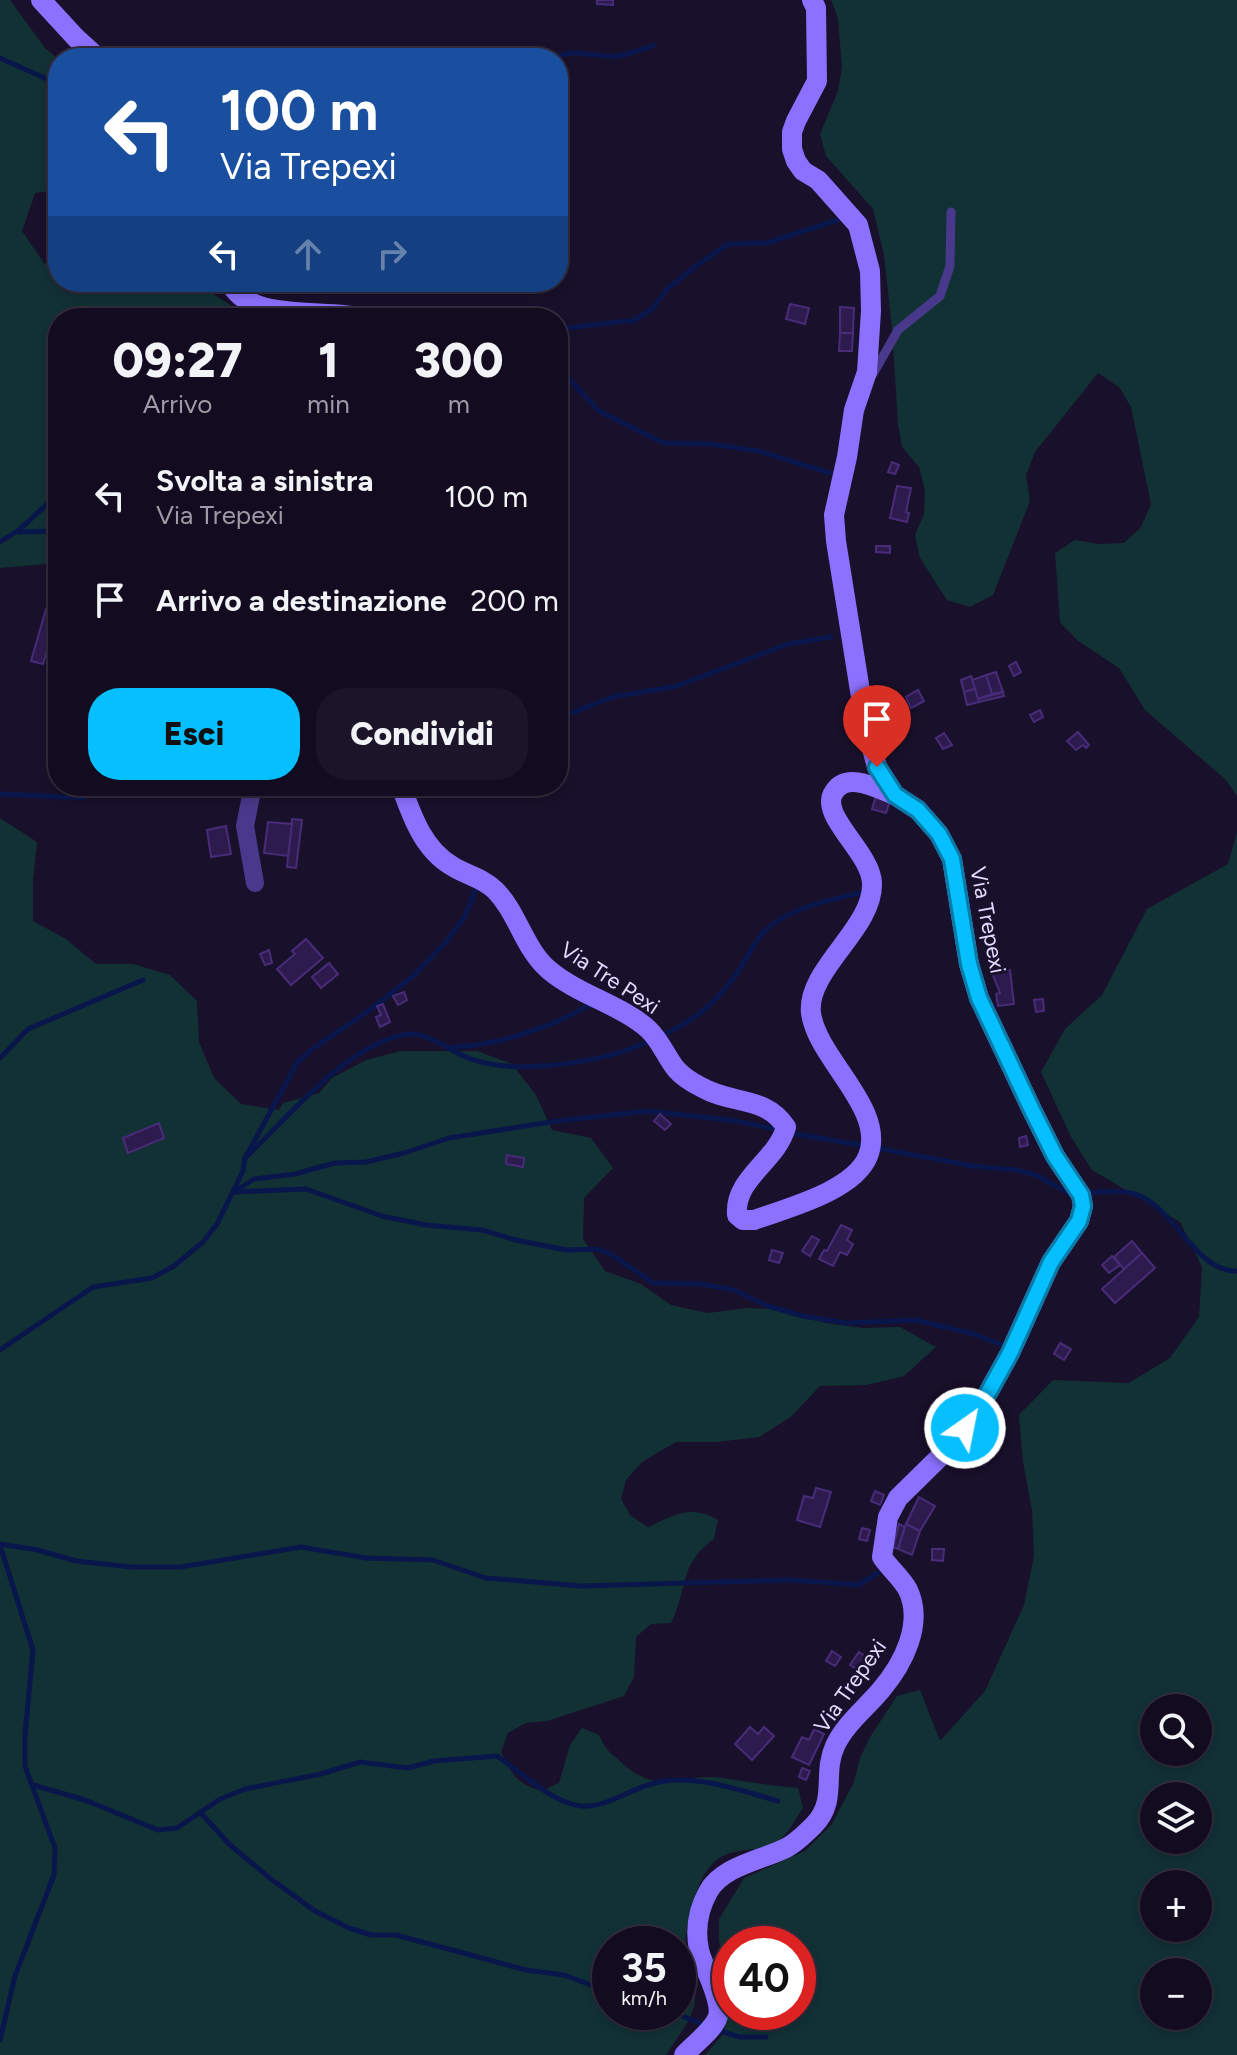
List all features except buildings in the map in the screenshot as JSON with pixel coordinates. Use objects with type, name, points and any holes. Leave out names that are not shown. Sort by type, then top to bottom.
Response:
[{"type":"street","points":[[41,0],[87,48]]},
{"type":"street","name":"Via Trepexi","points":[[684,2055],[718,2018],[719,2007],[697,1938],[699,1916],[709,1890],[730,1872],[789,1847],[826,1811],[830,1757],[836,1743],[884,1687],[909,1643],[913,1629],[914,1611],[909,1593],[901,1578],[882,1557],[888,1517],[898,1498],[952,1445],[978,1411],[1010,1353],[1051,1262],[1079,1221],[1083,1206],[1081,1195],[1055,1156],[979,998],[969,964],[948,848],[918,810],[895,795],[877,767],[865,722],[834,515],[854,410],[867,372],[870,271],[858,225],[818,180],[803,171],[792,149],[792,132],[796,121],[817,81],[816,8],[812,0]]},
{"type":"street","points":[[239,292],[246,300],[262,308]]},
{"type":"street","name":"Via Tre Pexi","points":[[405,796],[414,821],[434,853],[494,889],[507,905],[536,957],[550,971],[647,1028],[660,1042],[677,1070],[702,1088],[731,1099],[763,1104],[779,1117],[786,1127],[783,1138],[742,1187],[736,1205],[737,1215],[743,1220],[754,1220],[837,1188],[859,1171],[867,1159],[872,1142],[869,1124],[861,1105],[817,1033],[811,1000],[869,902],[872,881],[861,852],[834,817],[831,799],[835,789],[854,782],[895,795]]},
{"type":"street","points":[[251,796],[245,826],[255,883]]},
{"type":"lane","points":[[863,385],[872,377],[898,330],[940,296],[950,266],[951,212]]},
{"type":"green space","points":[[0,0],[10,0],[48,51],[48,191],[35,193],[22,231],[44,263],[48,264],[48,292],[210,292],[235,308],[48,308],[48,564],[0,568]]},
{"type":"green space","points":[[831,0],[1237,0],[1237,796],[1226,780],[1145,710],[1119,668],[1077,640],[1060,622],[1055,553],[1075,540],[1099,544],[1124,543],[1141,527],[1151,504],[1131,407],[1119,387],[1098,373],[1035,452],[1026,475],[1030,501],[993,595],[970,607],[947,600],[920,558],[915,535],[924,514],[925,490],[919,467],[902,447],[884,255],[873,209],[826,156],[820,134],[838,91],[842,67],[838,18]]},
{"type":"green space","points":[[0,818],[37,842],[33,921],[66,939],[96,964],[133,964],[170,975],[197,1001],[199,1042],[214,1078],[241,1104],[279,1110],[283,1103],[319,1093],[332,1078],[366,1060],[401,1051],[477,1051],[512,1064],[536,1095],[552,1130],[591,1138],[613,1168],[584,1198],[583,1239],[605,1271],[641,1284],[671,1305],[708,1313],[747,1308],[786,1310],[825,1323],[863,1328],[900,1327],[936,1347],[904,1376],[866,1385],[820,1386],[792,1416],[759,1437],[717,1442],[676,1442],[642,1462],[626,1480],[621,1499],[631,1516],[648,1527],[683,1513],[708,1515],[718,1520],[714,1539],[689,1568],[671,1623],[651,1624],[636,1637],[634,1677],[624,1696],[547,1721],[526,1723],[508,1733],[501,1752],[509,1767],[521,1782],[542,1791],[559,1783],[570,1745],[582,1728],[599,1735],[611,1753],[647,1779],[671,1781],[709,1777],[798,1788],[803,1808],[782,1838],[772,1845],[727,1854],[707,1871],[698,1888],[688,1926],[592,1926],[592,2030],[682,2030],[666,2055],[0,2055]]},
{"type":"green space","points":[[1237,832],[1237,2055],[705,2055],[725,2030],[816,2030],[816,1926],[719,1926],[719,1919],[744,1878],[805,1851],[832,1824],[854,1782],[870,1737],[897,1696],[920,1690],[940,1741],[985,1691],[1024,1605],[1034,1556],[1032,1510],[1023,1462],[1019,1415],[1053,1380],[1129,1383],[1170,1358],[1199,1317],[1202,1267],[1180,1222],[1092,1170],[1071,1137],[1041,1072],[1065,1029],[1102,995],[1147,909],[1228,864]]},
{"type":"waterway","points":[[568,53],[622,55],[654,45]]},
{"type":"waterway","points":[[0,58],[48,80]]},
{"type":"waterway","points":[[568,328],[635,320],[653,308],[667,289],[728,244],[767,243],[841,219]]},
{"type":"waterway","points":[[568,378],[599,411],[664,443],[711,444],[758,451],[830,473]]},
{"type":"waterway","points":[[0,542],[19,530],[48,503]]},
{"type":"waterway","points":[[19,532],[48,531]]},
{"type":"waterway","points":[[568,714],[613,697],[677,686],[788,644],[831,637]]},
{"type":"waterway","points":[[0,794],[84,798]]},
{"type":"waterway","points":[[0,1350],[93,1287],[152,1278],[174,1266],[203,1242],[217,1224],[243,1171],[245,1158],[297,1063],[413,976],[446,942],[465,916],[475,891]]},
{"type":"waterway","points":[[659,1037],[684,1024],[714,1001],[731,982],[759,937],[772,925],[811,906],[866,892]]},
{"type":"waterway","points":[[0,1058],[28,1029],[143,980]]},
{"type":"waterway","points":[[451,1047],[486,1044],[522,1034],[590,1005]]},
{"type":"waterway","points":[[245,1158],[338,1069],[381,1042],[403,1035],[420,1035],[471,1059],[513,1066],[586,1060],[650,1041]]},
{"type":"waterway","points":[[234,1192],[254,1179],[295,1174],[335,1163],[366,1162],[449,1138],[557,1121],[648,1111],[736,1121],[780,1130]]},
{"type":"waterway","points":[[790,1133],[866,1146]]},
{"type":"waterway","points":[[876,1148],[973,1166],[1017,1170],[1038,1176],[1068,1193],[1075,1193]]},
{"type":"waterway","points":[[235,1192],[306,1189],[382,1216],[426,1225],[482,1230],[566,1250],[597,1249],[611,1254],[653,1283],[701,1284],[734,1290],[765,1305],[803,1316],[846,1323],[915,1320],[974,1334],[1003,1345]]},
{"type":"waterway","points":[[1085,1193],[1122,1192],[1149,1201],[1209,1262],[1222,1269],[1237,1271]]},
{"type":"waterway","points":[[0,1544],[38,1550],[76,1561],[131,1567],[180,1567],[301,1547],[366,1558],[433,1560],[486,1578],[581,1586],[792,1580],[858,1585],[878,1573]]},
{"type":"waterway","points":[[0,1545],[33,1650],[25,1766],[55,1848],[54,1875],[15,1976],[0,2040]]},
{"type":"waterway","points":[[33,1785],[85,1800],[158,1830],[177,1828],[220,1799],[245,1789],[321,1774],[360,1762],[408,1768],[434,1761],[497,1756],[548,1793],[581,1806],[608,1802],[651,1784],[682,1780],[715,1784],[778,1801]]},
{"type":"waterway","points":[[201,1813],[229,1844],[271,1879],[315,1911],[349,1928],[371,1935],[396,1935],[526,1970],[564,1975],[592,1985]]},
{"type":"waterway","points":[[696,2022],[707,2026]]},
{"type":"waterway","points":[[716,2030],[740,2037],[766,2037]]},
{"type":"route","points":[[877,767],[895,795],[918,810],[948,848],[969,964],[979,998],[1055,1156],[1077,1186],[1083,1206],[1079,1221],[1051,1262],[1010,1353],[978,1411],[965,1428]]}]
